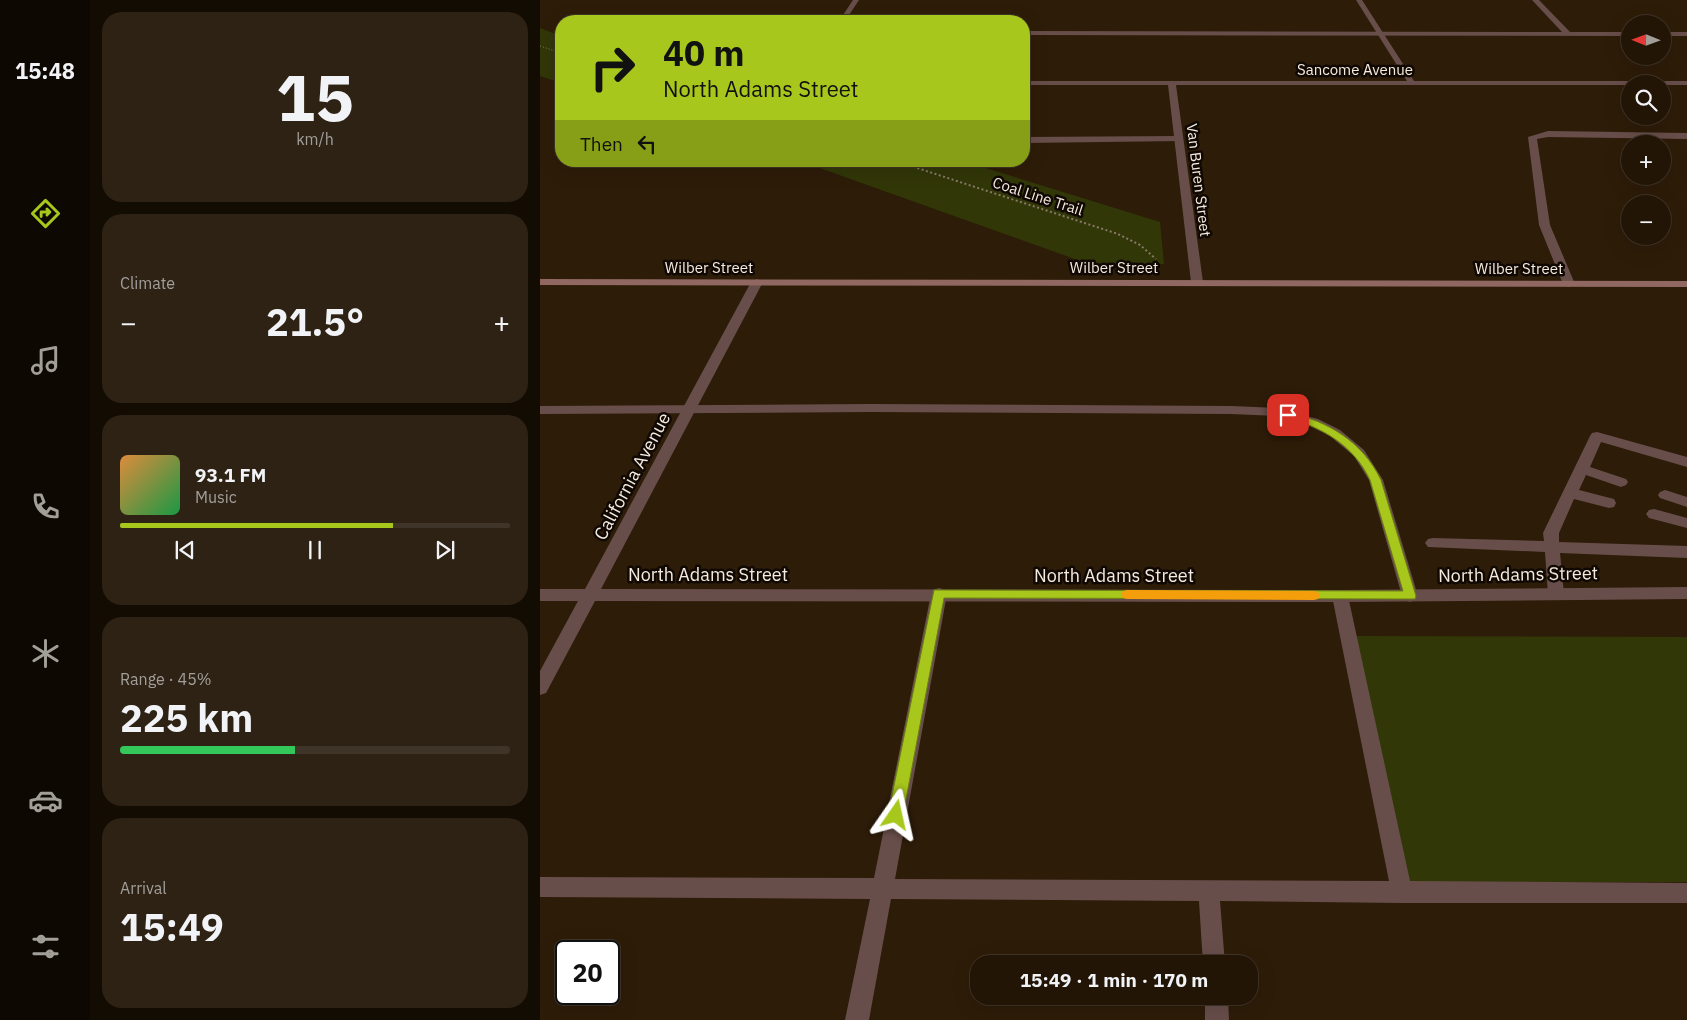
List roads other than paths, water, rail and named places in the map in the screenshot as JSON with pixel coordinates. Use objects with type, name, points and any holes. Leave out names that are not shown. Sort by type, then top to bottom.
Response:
[{"type":"street","points":[[846,15],[856,0]]},
{"type":"street","points":[[1359,0],[1412,83]]},
{"type":"street","points":[[1535,0],[1567,33]]},
{"type":"street","points":[[1030,33],[1621,34]]},
{"type":"street","points":[[1671,34],[1687,34]]},
{"type":"street","name":"Sancome Avenue","points":[[1030,83],[1687,83]]},
{"type":"street","name":"Van Buren Street","points":[[1172,83],[1197,282]]},
{"type":"street","points":[[1569,284],[1548,238],[1532,137],[1548,134],[1687,136]]},
{"type":"street","points":[[1030,140],[1179,139]]},
{"type":"street","name":"Wilber Street","points":[[540,282],[1687,284]]},
{"type":"street","name":"California Avenue","points":[[540,688],[757,282]]},
{"type":"street","points":[[540,410],[1212,410],[1288,415],[1314,422],[1335,433],[1359,453],[1370,468],[1376,480],[1410,596]]},
{"type":"street","points":[[1556,594],[1551,532],[1597,436],[1687,462]]},
{"type":"street","points":[[1581,469],[1621,482]]},
{"type":"street","points":[[1570,493],[1609,503]]},
{"type":"street","points":[[1665,495],[1687,502]]},
{"type":"street","points":[[1654,514],[1687,523]]},
{"type":"street","points":[[1433,543],[1687,552]]},
{"type":"street","name":"North Adams Street","points":[[540,594],[1410,596],[1687,593]]},
{"type":"street","points":[[857,1020],[939,594]]},
{"type":"street","points":[[1340,596],[1402,893]]},
{"type":"street","points":[[540,888],[1687,893]]},
{"type":"street","points":[[1209,891],[1213,955]]},
{"type":"street","points":[[1216,1005],[1217,1020]]}]
